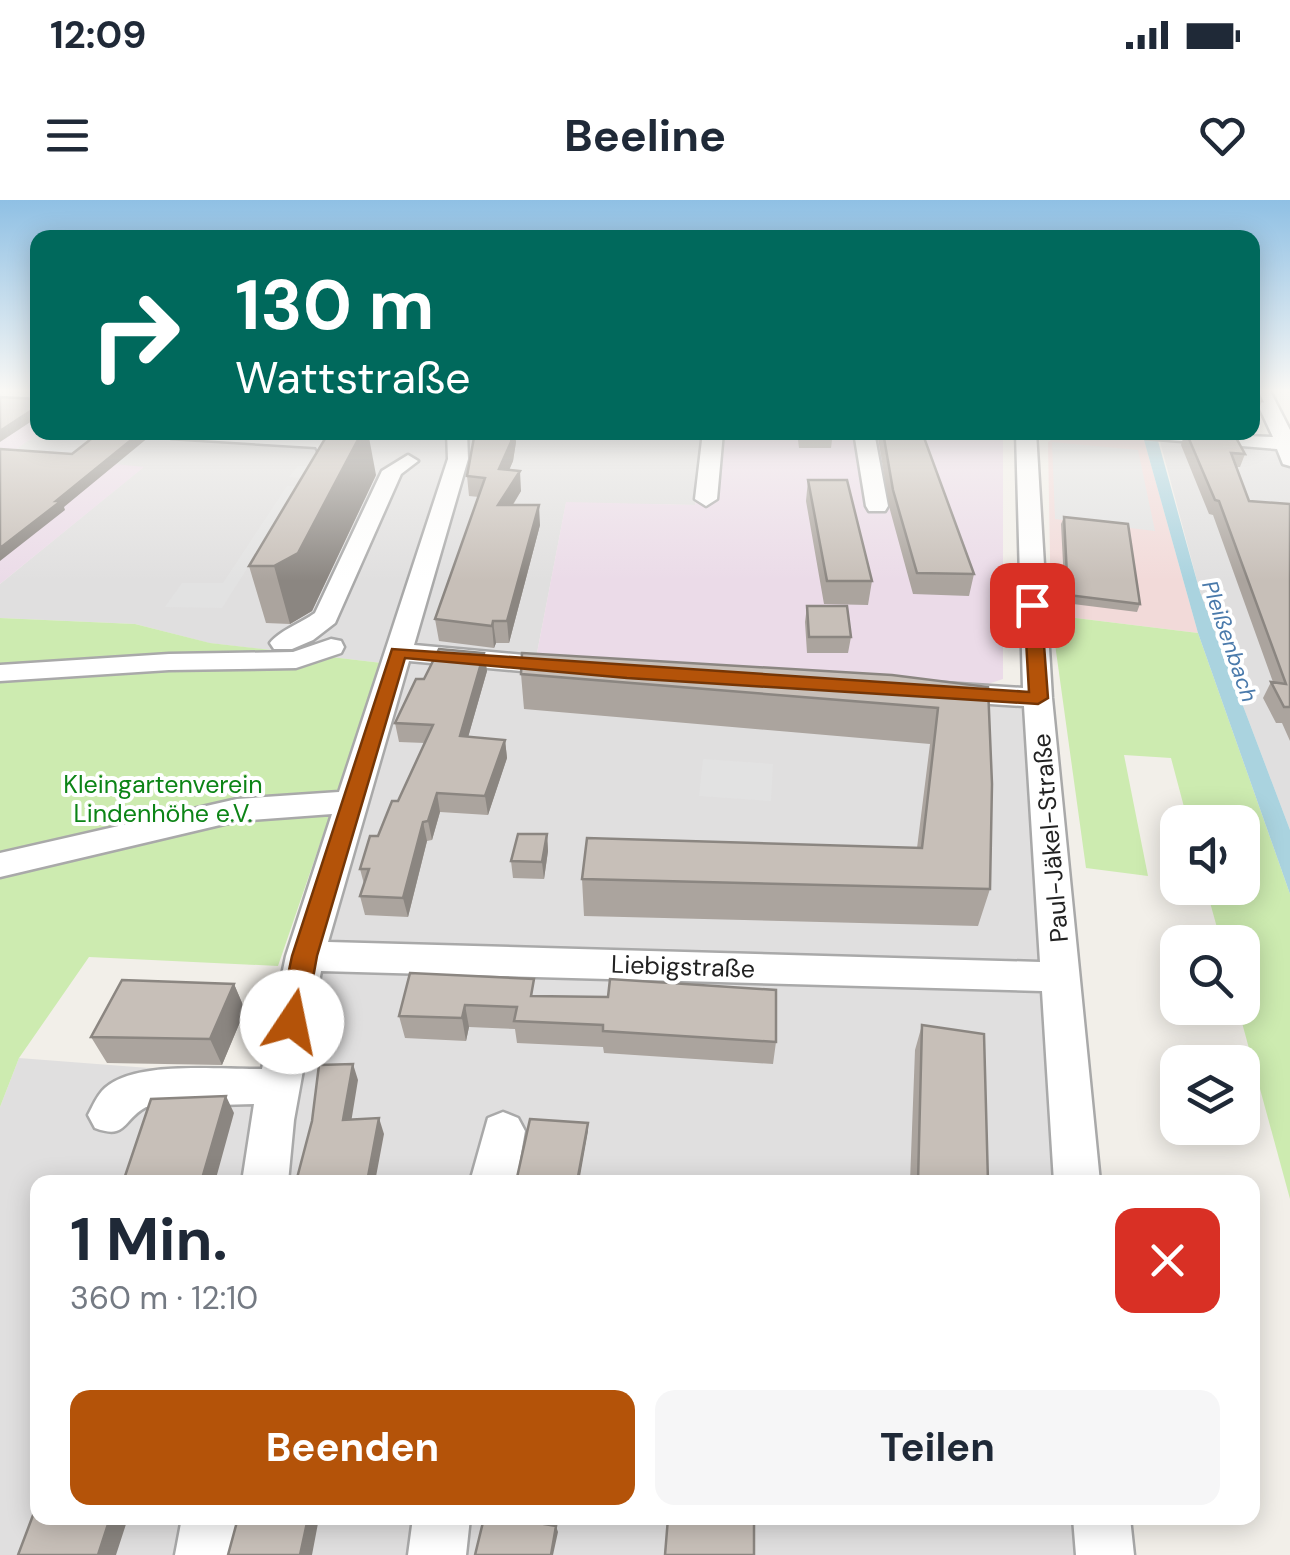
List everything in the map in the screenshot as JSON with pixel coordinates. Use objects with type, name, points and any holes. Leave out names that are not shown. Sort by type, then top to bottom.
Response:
[{"type":"street","points":[[329,454],[333,463]]},
{"type":"street","points":[[266,1175],[278,1086],[304,956],[458,454]]},
{"type":"street","points":[[706,499],[711,454]]},
{"type":"street","points":[[868,454],[877,506]]},
{"type":"street","name":"Paul-Jäkel-Straße","points":[[1027,454],[1038,698],[1076,1175]]},
{"type":"street","points":[[284,643],[326,617],[392,471],[408,461]]},
{"type":"street","points":[[0,673],[169,662],[296,660],[331,647]]},
{"type":"street","points":[[398,652],[589,669]]},
{"type":"street","points":[[922,691],[1038,698]]},
{"type":"street","points":[[0,865],[237,810],[352,802]]},
{"type":"street","name":"Liebigstraße","points":[[304,956],[1061,977]]},
{"type":"street","points":[[110,1115],[127,1095],[144,1089],[278,1086]]},
{"type":"street","points":[[495,1175],[503,1131]]},
{"type":"street","points":[[204,1555],[210,1525]]},
{"type":"street","points":[[437,1555],[441,1525]]},
{"type":"street","points":[[1103,1525],[1105,1555]]},
{"type":"shaded area","points":[[0,454],[144,467],[0,584]]},
{"type":"shaded area","points":[[20,454],[708,454],[695,505],[566,503],[537,653],[394,648],[382,663],[209,643],[135,624],[0,618],[0,584],[142,468]]},
{"type":"shaded area","points":[[708,454],[1003,454],[1003,679],[985,685],[537,653],[566,502],[695,505]]},
{"type":"shaded area","points":[[1048,454],[1148,454],[1198,633],[1051,615]]},
{"type":"shaded area","points":[[1052,454],[1139,454],[1155,531],[1055,519]]},
{"type":"shaded area","points":[[1163,454],[1287,454],[1290,830],[1200,592]]},
{"type":"shaded area","points":[[298,466],[312,466],[222,608],[165,607],[182,583],[223,583],[287,486],[297,486],[301,478],[289,477]]},
{"type":"shaded area","points":[[408,660],[1031,704],[1066,1175],[30,1175],[30,1525],[1096,1525],[1098,1555],[0,1555],[0,1107],[19,1058],[293,1079],[311,959]]},
{"type":"shaded area","points":[[703,759],[773,764],[771,801],[699,796]]},
{"type":"green space","points":[[1051,615],[1198,633],[1259,805],[1183,805],[1171,758],[1124,755],[1148,876],[1086,868]]},
{"type":"green space","name":"Kleingartenverein Lindenhöhe e.V.","points":[[0,618],[135,624],[210,643],[382,663],[278,966],[89,957],[19,1058],[0,1107]]},
{"type":"green space","points":[[1260,809],[1290,894],[1290,1199],[1260,1089],[1260,1045],[1248,1045],[1243,1025],[1260,1025],[1260,925],[1216,925],[1211,905],[1260,905]]},
{"type":"water","points":[[1148,454],[1162,454],[1200,592],[1290,830],[1290,894],[1198,633]]},
{"type":"building","points":[[0,454],[114,454],[56,501],[61,501],[0,548]]},
{"type":"building","points":[[316,454],[350,454],[298,553],[274,566],[249,566]]},
{"type":"building","points":[[471,454],[506,454],[499,469],[520,471],[498,505],[539,505],[507,621],[493,621],[492,626],[435,619],[485,478],[467,476]]},
{"type":"building","points":[[887,454],[930,454],[974,574],[917,573]]},
{"type":"building","points":[[1195,454],[1231,454],[1249,501],[1290,504],[1290,707],[1284,707],[1271,682],[1286,684],[1219,501],[1215,500]]},
{"type":"building","points":[[808,480],[847,480],[872,581],[827,581]]},
{"type":"building","points":[[1064,517],[1128,524],[1140,604],[1068,595]]},
{"type":"building","points":[[807,606],[847,606],[851,637],[809,637]]},
{"type":"building","points":[[439,649],[484,653],[460,736],[505,740],[485,796],[437,793],[428,821],[423,822],[403,898],[360,896],[369,869],[360,869],[370,836],[378,836],[392,801],[398,801],[433,725],[395,723],[416,679],[424,679]]},
{"type":"building","points":[[522,653],[892,675],[988,687],[992,784],[990,889],[582,879],[587,838],[922,848],[938,708],[521,674]]},
{"type":"building","points":[[518,834],[547,834],[542,862],[511,861]]},
{"type":"building","points":[[410,973],[534,979],[531,996],[608,997],[610,979],[776,990],[776,1042],[603,1031],[603,1025],[514,1021],[517,1007],[465,1005],[462,1018],[399,1016]]},
{"type":"building","points":[[122,980],[234,984],[210,1039],[91,1037]]},
{"type":"building","points":[[922,1025],[984,1034],[988,1175],[918,1175]]},
{"type":"building","points":[[353,1064],[343,1120],[379,1118],[368,1175],[298,1175],[312,1121],[319,1065]]},
{"type":"building","points":[[226,1096],[203,1175],[125,1175],[151,1099]]},
{"type":"building","points":[[530,1119],[588,1123],[578,1175],[518,1175]]},
{"type":"building","points":[[30,1523],[108,1525],[98,1555],[18,1555]]},
{"type":"building","points":[[236,1525],[306,1525],[300,1555],[228,1555]]},
{"type":"building","points":[[482,1525],[556,1526],[551,1555],[475,1555]]},
{"type":"building","points":[[667,1525],[754,1525],[754,1555],[665,1555]]},
{"type":"route","points":[[292,1022],[304,956],[398,652],[627,672],[1038,698],[1032,605]]},
{"type":"water label","name":"Pleißenbach","points":[[1230,641]]}]
